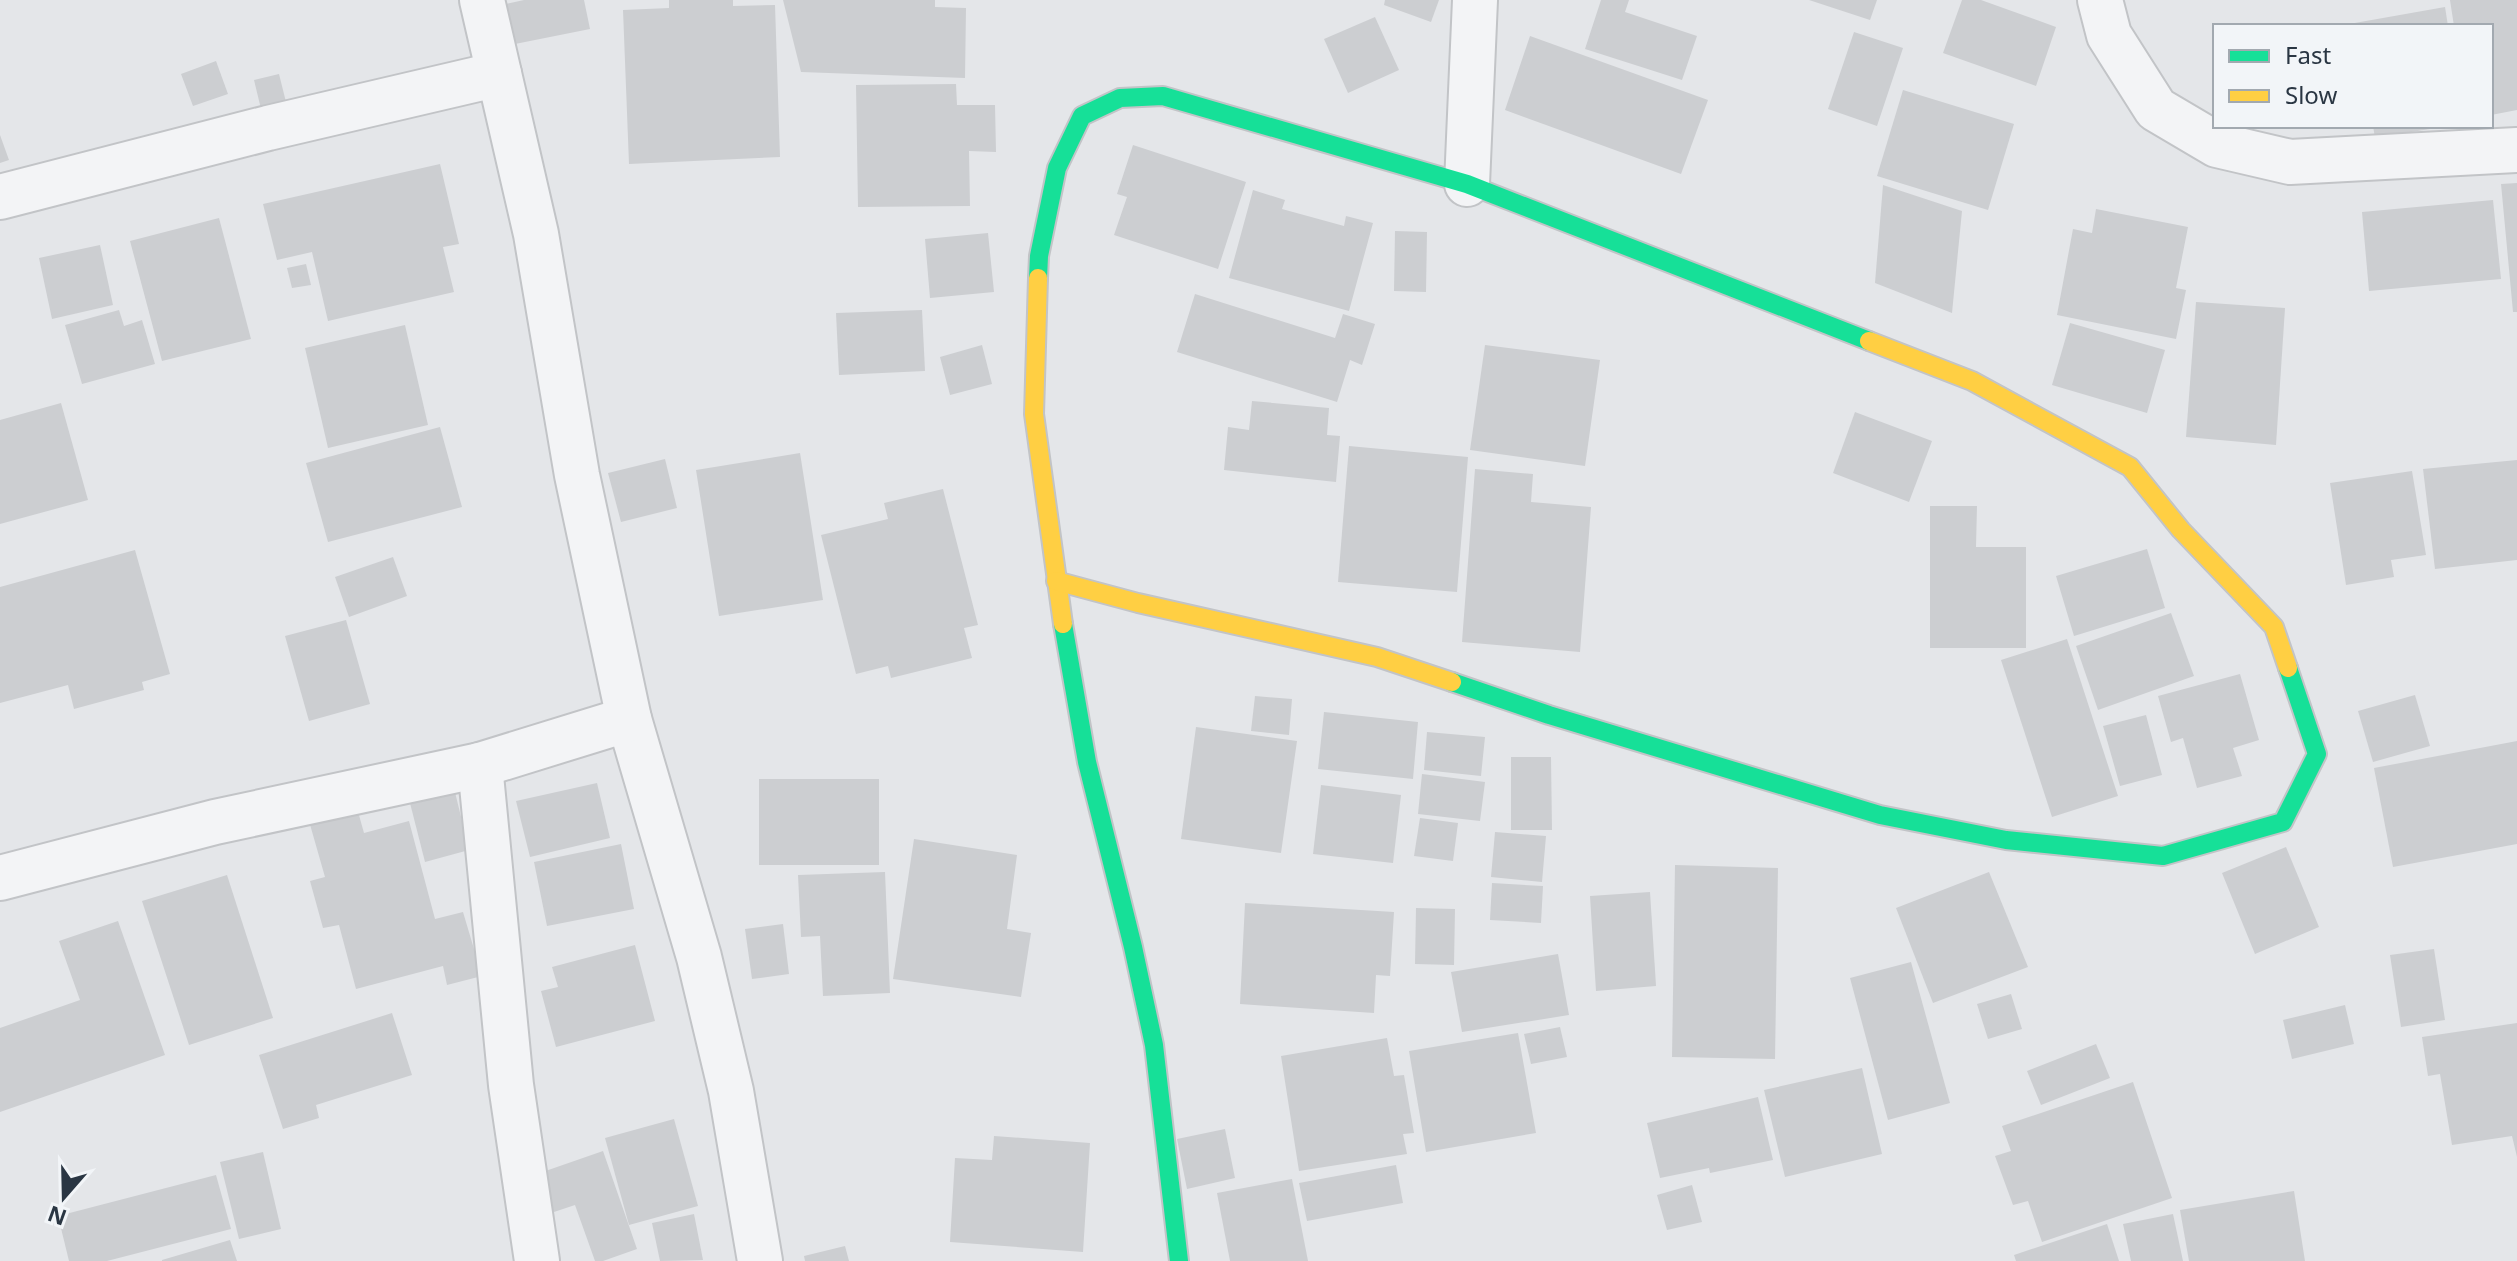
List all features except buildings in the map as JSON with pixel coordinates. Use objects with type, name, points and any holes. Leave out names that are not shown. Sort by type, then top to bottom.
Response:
[{"type":"street","points":[[482,0],[536,234],[577,475],[629,719],[702,972],[731,1091],[760,1261]]},
{"type":"street","points":[[1467,184],[1475,0]]},
{"type":"street","points":[[2100,0],[2109,35],[2156,109],[2217,145],[2290,162],[2517,150]]},
{"type":"street","points":[[0,197],[268,128],[499,74]]},
{"type":"street","points":[[1056,581],[1138,603],[1377,657],[1549,715],[1880,815],[2006,840],[2163,856],[2283,822],[2317,754],[2274,627],[2181,530],[2130,467],[1972,381],[1467,184],[1163,96],[1120,98],[1082,116],[1057,168],[1039,256],[1034,414],[1056,581],[1087,762],[1154,1045],[1179,1261]]},
{"type":"street","points":[[0,878],[215,822],[480,765],[629,719]]},
{"type":"street","points":[[480,765],[511,1085],[537,1261]]},
{"type":"traffic: fast","points":[[1038,278],[1039,256],[1057,168],[1082,116],[1120,98],[1163,96],[1467,184],[1869,341]]},
{"type":"traffic: fast","points":[[1063,624],[1087,762],[1154,1045],[1179,1261]]},
{"type":"traffic: fast","points":[[1452,682],[1549,715],[1880,815],[2006,840],[2163,856],[2283,822],[2317,754],[2288,668]]},
{"type":"traffic: slow","points":[[1038,278],[1034,414],[1063,624]]},
{"type":"traffic: slow","points":[[1869,341],[1972,381],[2130,467],[2181,530],[2274,627],[2288,668]]},
{"type":"traffic: slow","points":[[1056,581],[1138,603],[1377,657],[1452,682]]}]
